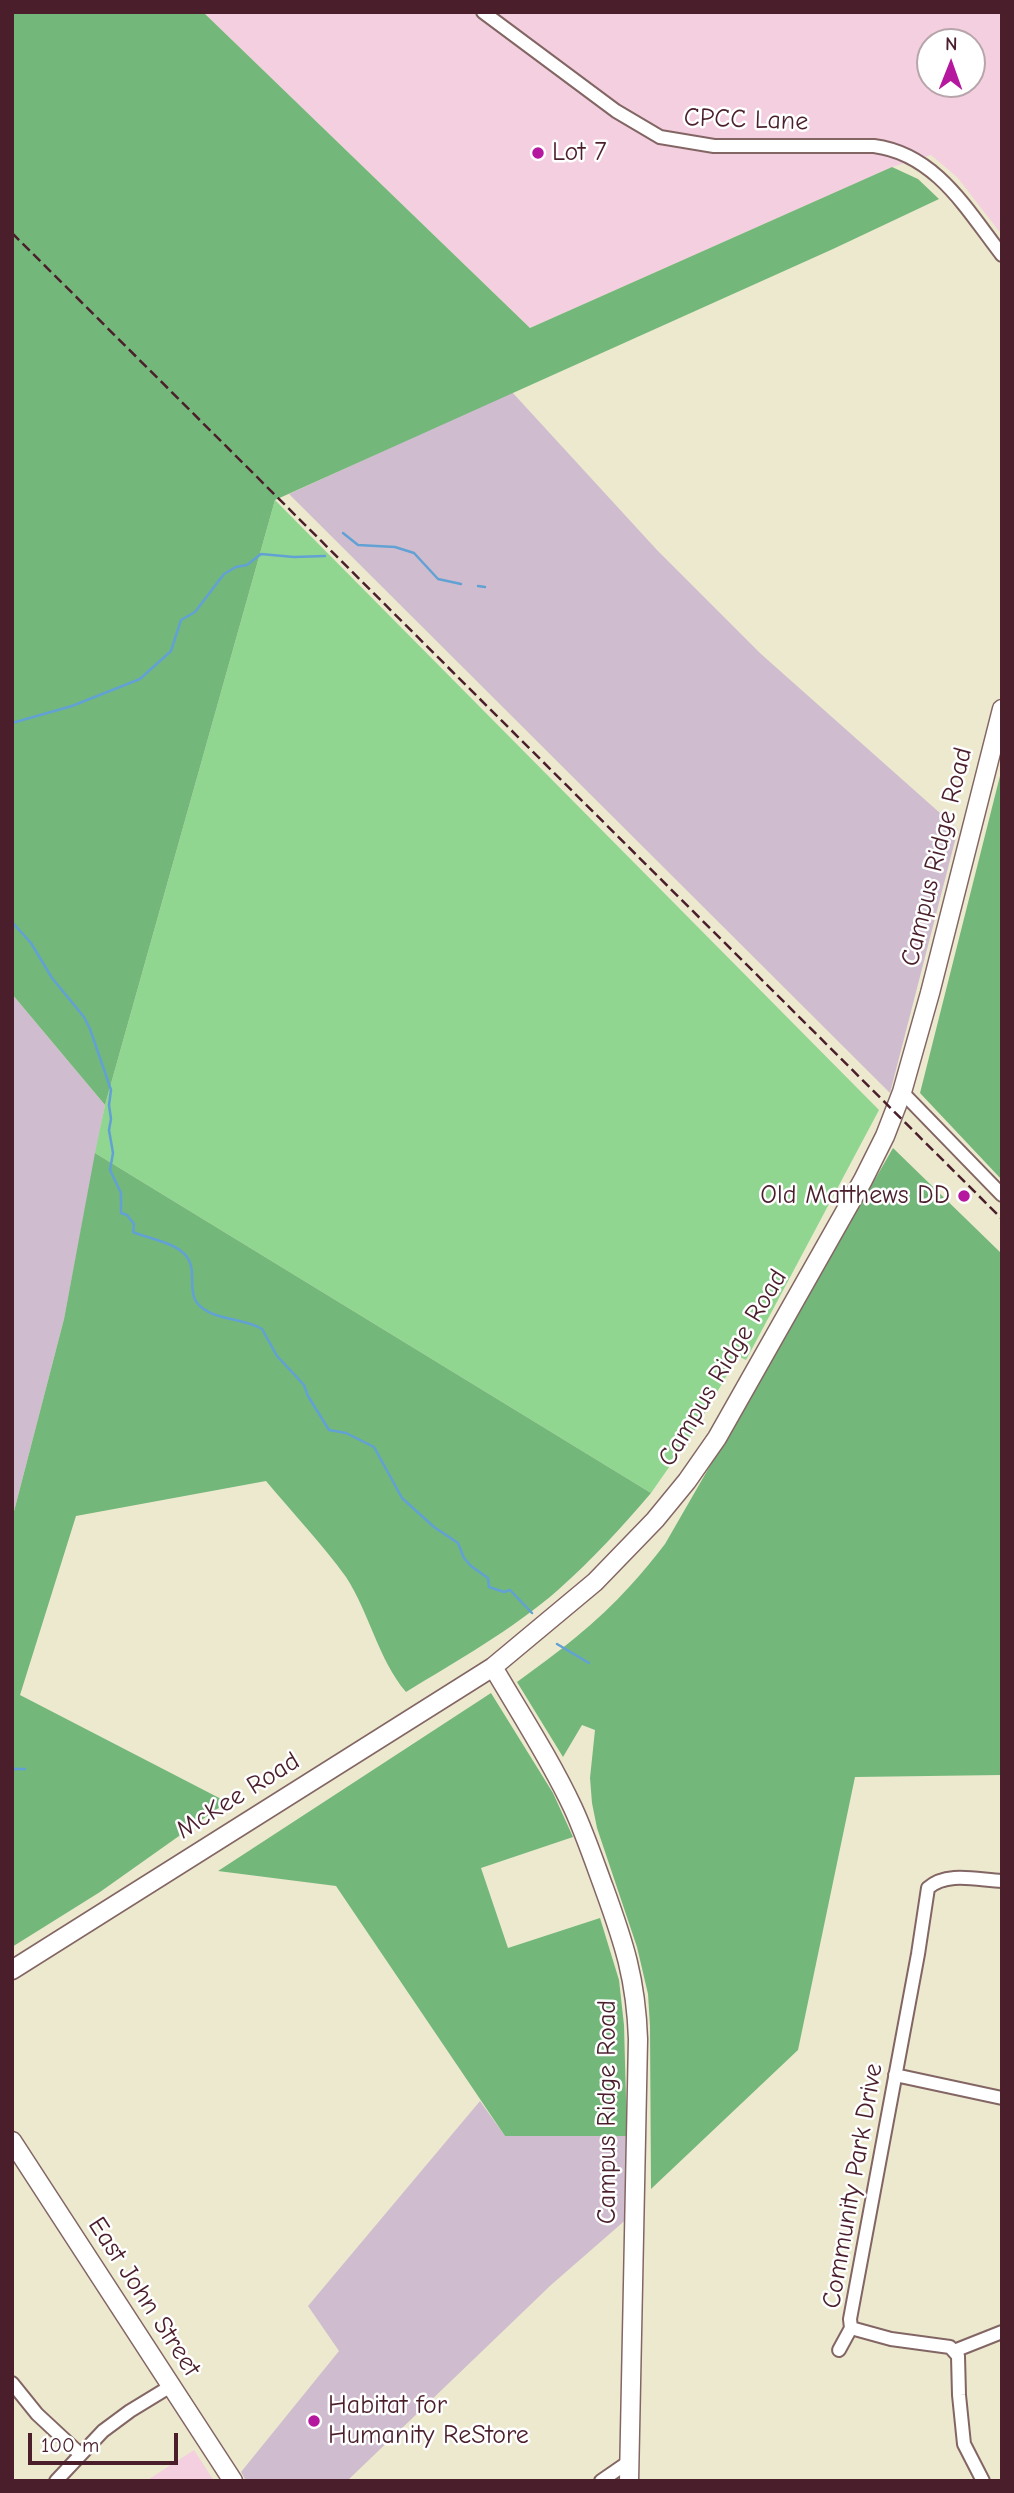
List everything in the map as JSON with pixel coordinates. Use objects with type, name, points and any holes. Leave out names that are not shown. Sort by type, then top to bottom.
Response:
[{"type":"street","name":"CPCC Lane","points":[[483,12],[615,111],[660,137],[715,146],[874,146],[904,154],[941,178],[1002,255]]},
{"type":"street","name":"Campus Ridge Road","points":[[629,2481],[637,2000],[631,1966],[601,1878],[572,1805],[493,1667],[554,1619],[605,1573],[687,1481],[717,1438],[863,1180],[885,1136],[902,1092],[1002,709]]},
{"type":"street","points":[[902,1092],[1002,1195]]},
{"type":"street","name":"McKee Road","points":[[12,1970],[493,1667]]},
{"type":"street","name":"Community Park Drive","points":[[954,2351],[950,2347],[891,2339],[851,2328],[850,2319],[928,1888],[940,1880],[950,1878],[1002,1881]]},
{"type":"street","points":[[895,2075],[1002,2098]]},
{"type":"street","name":"East John Street","points":[[15,2154],[233,2481]]},
{"type":"street","points":[[839,2350],[851,2328]]},
{"type":"street","points":[[983,2481],[964,2444],[958,2395],[958,2356],[954,2351],[1002,2332]]},
{"type":"street","points":[[12,2383],[37,2414],[80,2454]]},
{"type":"street","points":[[56,2481],[103,2431],[171,2386]]},
{"type":"street","points":[[601,2481],[630,2461]]},
{"type":"shaded area","points":[[203,12],[1002,12],[1002,235],[957,177],[931,155],[892,167],[530,328]]},
{"type":"shaded area","points":[[512,392],[657,550],[761,654],[958,829],[890,1093],[289,494]]},
{"type":"shaded area","points":[[12,994],[105,1105],[64,1319],[12,1519]]},
{"type":"shaded area","points":[[480,2101],[505,2136],[627,2136],[629,2217],[551,2285],[347,2481],[246,2481],[241,2472],[339,2351],[308,2306]]},
{"type":"shaded area","points":[[194,2450],[214,2481],[146,2481]]},
{"type":"green space","points":[[12,12],[203,12],[530,328],[892,167],[918,179],[939,199],[275,500],[105,1105],[12,994]]},
{"type":"green space","points":[[275,500],[879,1110],[746,1360],[738,1356],[695,1430],[651,1493],[95,1153],[105,1105]]},
{"type":"green space","points":[[1002,768],[1002,1180],[920,1093]]},
{"type":"green space","points":[[893,1148],[1002,1254],[1002,1775],[855,1777],[798,2050],[651,2189],[648,1994],[637,1947],[597,1828],[590,1778],[595,1730],[582,1725],[563,1757],[517,1682],[562,1649],[604,1613],[665,1544]]},
{"type":"green space","points":[[95,1153],[651,1493],[595,1555],[540,1605],[484,1644],[406,1692],[388,1665],[346,1577],[266,1481],[76,1516],[20,1695],[227,1802],[100,1892],[12,1947],[12,1519],[64,1319]]},
{"type":"green space","points":[[491,1693],[553,1793],[573,1837],[481,1868],[508,1948],[600,1918],[619,1980],[624,2025],[627,2136],[505,2136],[336,1886],[218,1871]]},
{"type":"waterway","points":[[343,533],[358,545],[395,547],[414,553],[438,579],[461,584]]},
{"type":"waterway","points":[[12,723],[72,706],[140,679],[171,651],[181,620],[195,612],[224,574],[236,567],[247,565],[261,554],[325,556]]},
{"type":"waterway","points":[[478,586],[485,587]]},
{"type":"waterway","points":[[12,922],[31,943],[52,978],[84,1017],[90,1029],[111,1090],[109,1130],[113,1153],[110,1170],[121,1193],[121,1213],[127,1215],[134,1224],[133,1232],[169,1244],[182,1252],[192,1269],[192,1289],[196,1302],[215,1315],[262,1329],[277,1356],[304,1385],[329,1430],[346,1433],[374,1447],[402,1498],[434,1527],[458,1543],[464,1558],[488,1578],[489,1587],[504,1592],[510,1590],[532,1613]]},
{"type":"waterway","points":[[557,1644],[589,1663]]},
{"type":"waterway","points":[[12,1769],[25,1769]]},
{"type":"railway","points":[[12,233],[1002,1219]]},
{"type":"place","name":"Lot 7","points":[[538,153]]},
{"type":"place","name":"Old Matthews DD","points":[[964,1196]]},
{"type":"place","name":"Habitat for Humanity ReStore","points":[[314,2421]]}]
